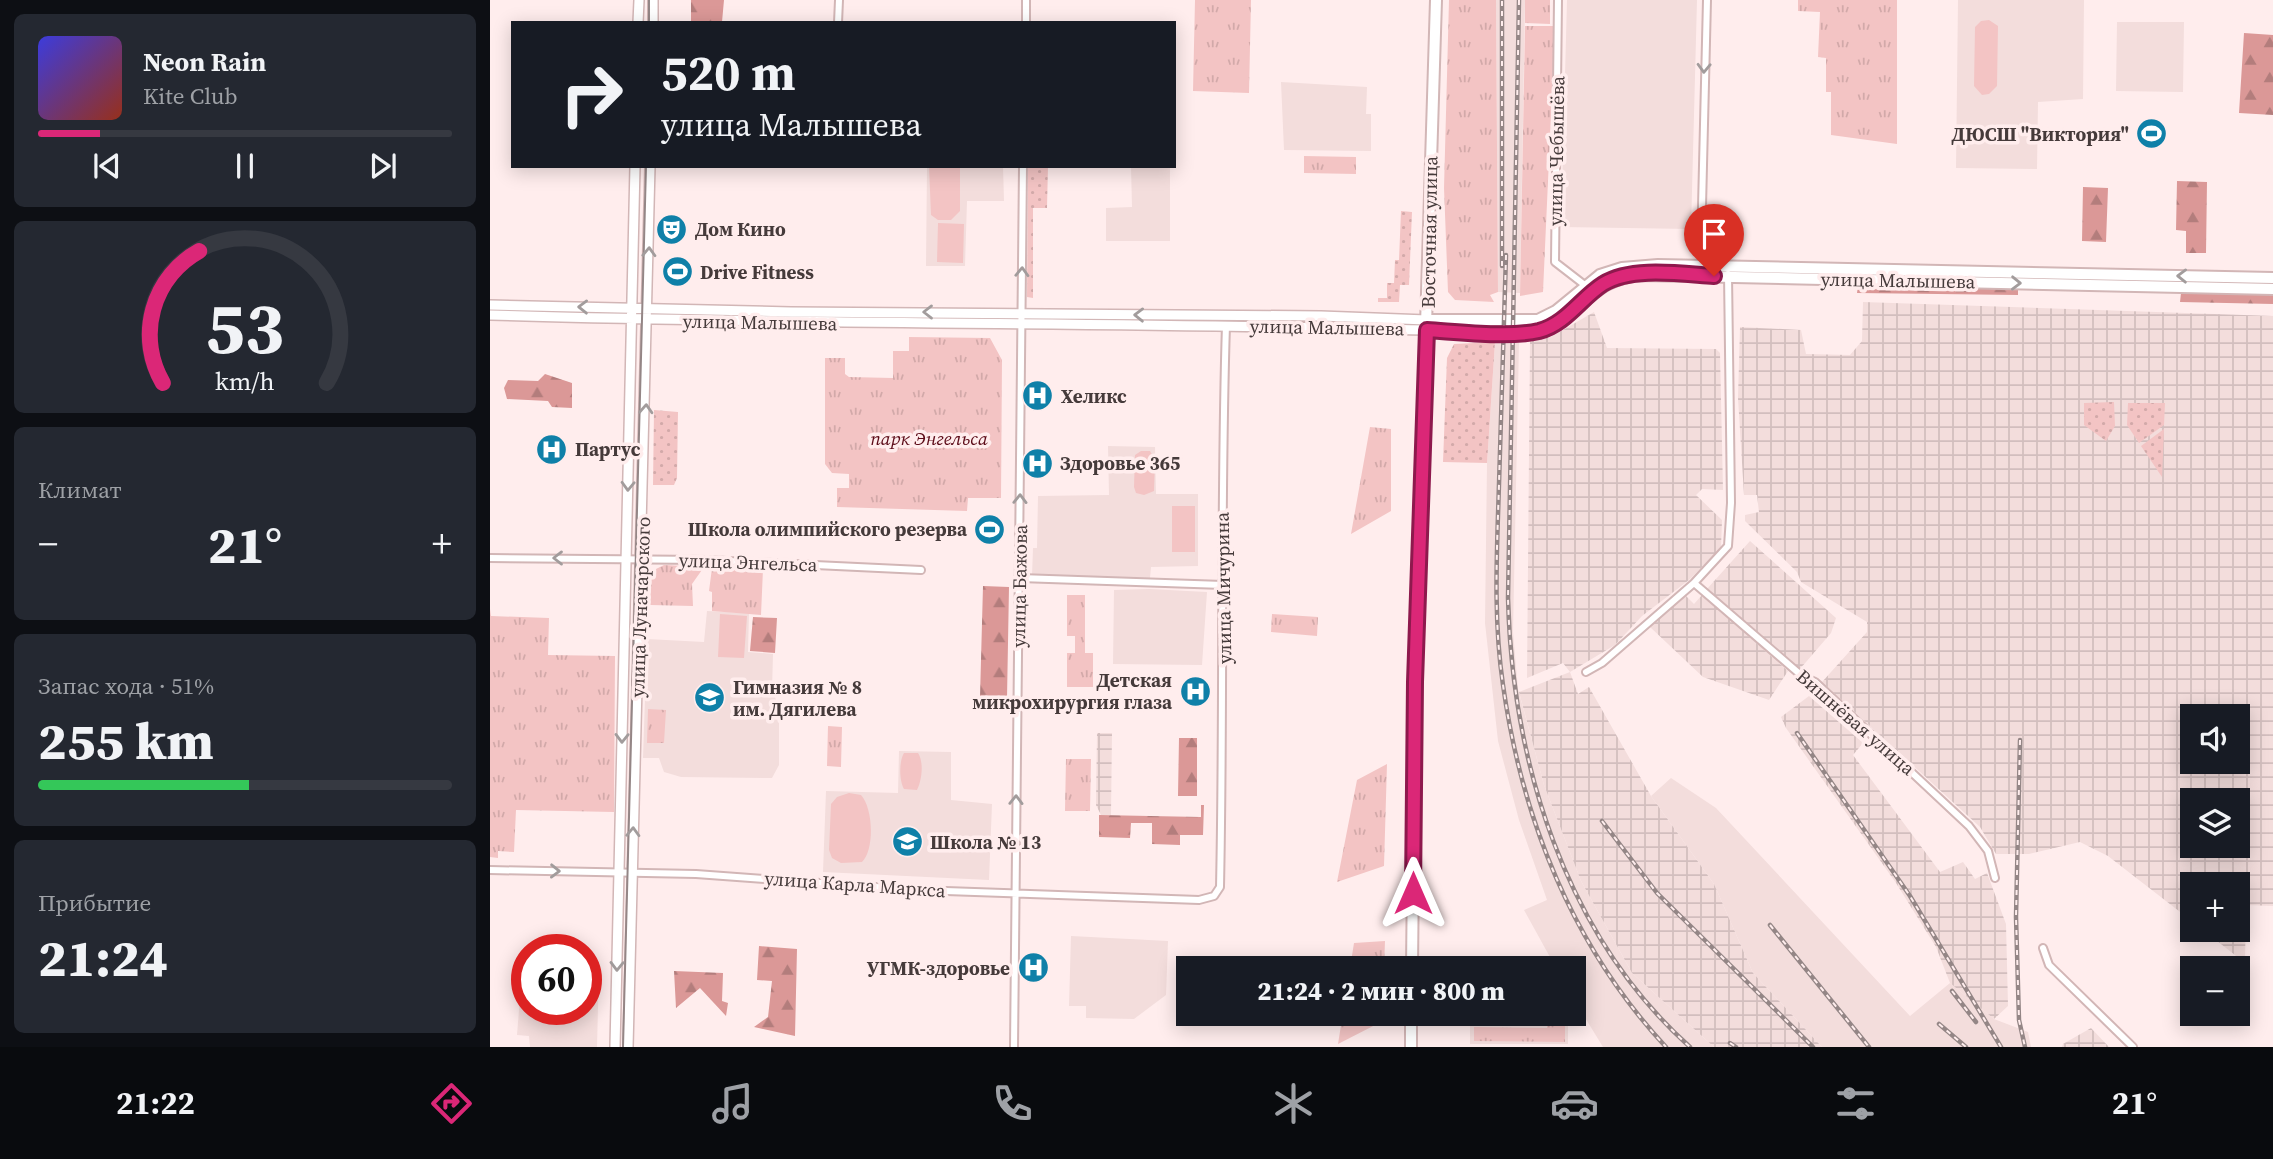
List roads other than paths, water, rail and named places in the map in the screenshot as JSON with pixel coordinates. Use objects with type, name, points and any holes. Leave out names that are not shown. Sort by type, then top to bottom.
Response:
[{"type":"main road","points":[[638,21],[639,0]]},
{"type":"main road","points":[[653,0],[653,21]]},
{"type":"main road","name":"Восточная улица","points":[[1412,956],[1414,694],[1436,0]]},
{"type":"main road","name":"улица Луначарского","points":[[615,1047],[635,168]]},
{"type":"main road","name":"улица Луначарского","points":[[628,1047],[649,320],[650,168]]},
{"type":"main road","name":"улица Малышева","points":[[490,305],[1021,318],[1226,326],[1427,325],[1538,320],[1556,312],[1601,275],[1622,268],[1703,265],[1728,271],[2273,289]]},
{"type":"main road","name":"улица Малышева","points":[[490,316],[649,320],[1321,316],[1539,331],[1563,320],[1600,286],[1616,279],[1642,275],[1714,276],[1728,271],[2273,278]]},
{"type":"main road","points":[[1411,1026],[1411,1047]]},
{"type":"street","points":[[838,21],[839,0]]},
{"type":"street","points":[[1026,0],[1026,21]]},
{"type":"street","name":"улица Чебышёва","points":[[1558,0],[1555,262],[1586,286]]},
{"type":"street","points":[[1707,0],[1701,248],[1703,265],[1714,276]]},
{"type":"street","name":"улица Бажова","points":[[1014,1047],[1023,168]]},
{"type":"street","points":[[1586,672],[1602,663],[1694,583],[1723,554],[1730,538],[1728,271]]},
{"type":"street","name":"улица Мичурина","points":[[1218,893],[1224,734],[1222,397],[1226,326]]},
{"type":"street","name":"улица Энгельса","points":[[490,558],[626,558],[921,570]]},
{"type":"street","points":[[1020,578],[1223,585]]},
{"type":"street","name":"Вишнёвая улица","points":[[1694,583],[1795,670],[1815,682],[1923,780],[1988,851],[1995,878]]},
{"type":"street","name":"улица Карла Маркса","points":[[490,870],[632,872],[1199,900],[1218,893]]},
{"type":"street","points":[[2043,948],[2049,965],[2133,1047]]},
{"type":"tram line","points":[[649,0],[649,21]]},
{"type":"tram line","points":[[623,1047],[646,168]]},
{"type":"railway","points":[[1502,0],[1502,266]]},
{"type":"railway","points":[[1519,0],[1508,598],[1512,660],[1521,722],[1534,783],[1554,842],[1579,899],[1609,953],[1646,1002],[1690,1047]]},
{"type":"railway","points":[[1506,255],[1496,584],[1500,660],[1512,735],[1538,832],[1579,924],[1604,967],[1633,1008],[1666,1047]]},
{"type":"railway","points":[[1797,733],[1910,896],[2001,1047]]},
{"type":"railway","points":[[2020,740],[2016,917],[2019,1020],[2025,1047]]},
{"type":"railway","points":[[1602,821],[1657,893],[1813,1047]]},
{"type":"railway","points":[[1770,925],[1869,1047]]},
{"type":"railway","points":[[1952,991],[1976,1022]]},
{"type":"railway","points":[[1939,1024],[1966,1047]]},
{"type":"railway","points":[[1730,1043],[1736,1047]]},
{"type":"place","name":"ДЮСШ \"Виктория\"","points":[[2152,134]]},
{"type":"place","name":"Дом Кино","points":[[672,229]]},
{"type":"place","name":"Drive Fitness","points":[[677,272]]},
{"type":"place","name":"Хеликс","points":[[1038,396]]},
{"type":"place","name":"Партус","points":[[552,449]]},
{"type":"place","name":"Здоровье 365","points":[[1037,463]]},
{"type":"place","name":"Школа олимпийского резерва","points":[[990,529]]},
{"type":"place","name":"Детская микрохирургия глаза","points":[[1195,691]]},
{"type":"place","name":"Гимназия № 8 им. Дягилева","points":[[710,698]]},
{"type":"place","name":"Школа № 13","points":[[907,842]]},
{"type":"place","name":"УГМК-здоровье","points":[[1033,968]]},
{"type":"park label","name":"парк Энгельса","points":[[929,438]]}]
